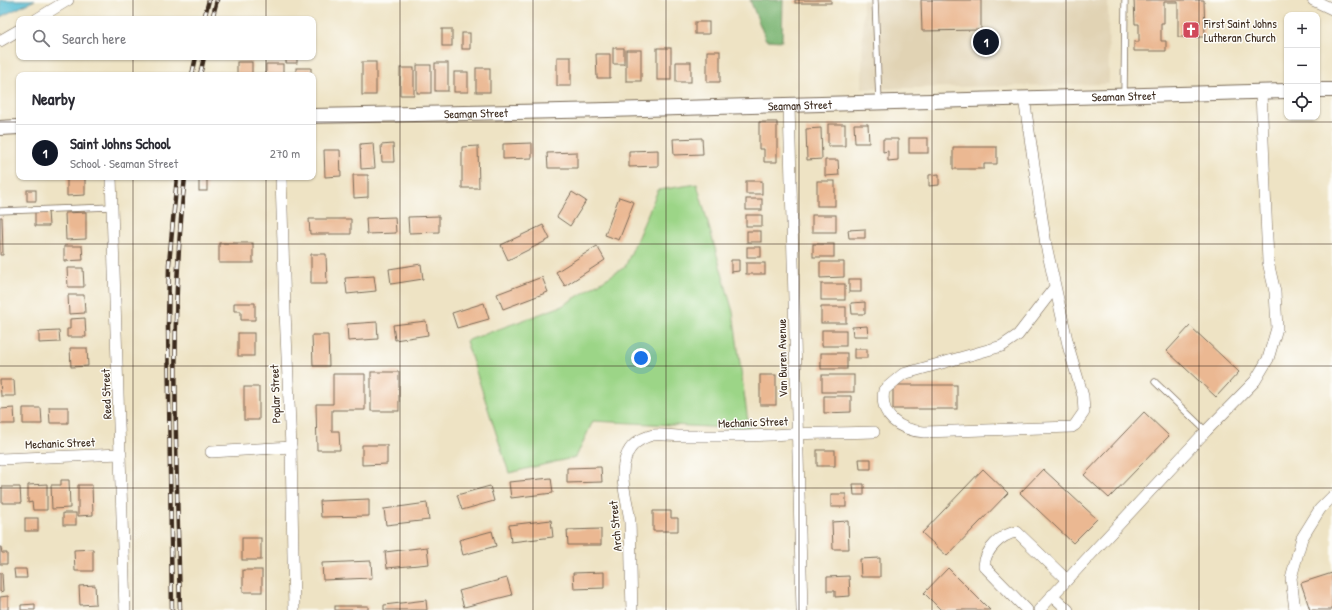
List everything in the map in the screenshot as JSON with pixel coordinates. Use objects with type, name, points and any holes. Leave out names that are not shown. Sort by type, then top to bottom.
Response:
[{"type":"street","points":[[42,16],[68,0]]},
{"type":"street","points":[[1313,0],[1332,9]]},
{"type":"street","points":[[0,41],[16,32]]},
{"type":"street","points":[[1320,90],[1332,90]]},
{"type":"street","name":"Seaman Street","points":[[316,116],[878,103],[1284,91]]},
{"type":"street","points":[[1039,610],[1206,431],[1255,381],[1268,359],[1277,328],[1275,292],[1268,262],[1260,92]]},
{"type":"street","points":[[1024,98],[1046,245],[1069,349],[1083,396],[1084,412],[1072,427],[915,431],[896,423],[885,410],[883,398],[884,390],[903,374],[1002,346],[1018,335],[1055,287]]},
{"type":"street","name":"Van Buren Avenue","points":[[789,105],[802,610]]},
{"type":"street","points":[[0,128],[16,127]]},
{"type":"street","name":"Reed Street","points":[[111,180],[125,610]]},
{"type":"street","name":"Poplar Street","points":[[281,180],[291,447],[294,610]]},
{"type":"street","name":"Mechanic Street","points":[[635,443],[643,438],[663,435],[755,436],[874,432]]},
{"type":"street","name":"Arch Street","points":[[632,610],[630,523],[625,493],[623,464],[629,450],[635,443]]},
{"type":"street","points":[[211,452],[291,447]]},
{"type":"street","name":"Mechanic Street","points":[[0,458],[121,454]]},
{"type":"street","points":[[1295,610],[1291,578],[1302,538],[1320,509],[1332,497]]},
{"type":"street","points":[[1028,610],[984,566],[985,559],[992,546],[1011,533],[1018,532],[1067,580]]},
{"type":"street","points":[[1052,596],[1068,610]]},
{"type":"lane","points":[[875,0],[878,103]]},
{"type":"lane","points":[[1124,95],[1125,0]]},
{"type":"lane","points":[[0,211],[112,207]]},
{"type":"lane","points":[[1155,382],[1206,431]]},
{"type":"shaded area","points":[[863,0],[1108,0],[1109,84],[862,89]]},
{"type":"green space","points":[[750,0],[783,0],[782,41],[766,40]]},
{"type":"green space","points":[[697,184],[733,312],[749,429],[593,421],[576,457],[509,473],[466,341],[562,306],[625,267],[658,190]]},
{"type":"water","points":[[0,0],[35,0],[0,17]]},
{"type":"building","points":[[795,0],[831,0],[831,3],[795,3]]},
{"type":"building","points":[[921,0],[981,0],[981,30],[922,31]]},
{"type":"building","name":"First Saint Johns Lutheran Church","points":[[1134,0],[1204,0],[1205,37],[1178,37],[1178,2],[1164,2],[1164,23],[1161,23],[1161,41],[1166,41],[1166,51],[1134,51],[1134,42],[1139,42],[1139,24],[1135,24]]},
{"type":"building","points":[[695,22],[709,22],[709,34],[695,34]]},
{"type":"building","points":[[442,29],[452,29],[452,46],[442,46]]},
{"type":"building","points":[[462,33],[470,33],[470,49],[462,49]]},
{"type":"building","points":[[613,48],[624,48],[624,64],[613,64]]},
{"type":"building","points":[[657,48],[671,48],[671,80],[657,80]]},
{"type":"building","points":[[626,50],[641,50],[641,81],[626,81]]},
{"type":"building","points":[[707,51],[720,51],[720,82],[707,82]]},
{"type":"building","points":[[596,54],[610,54],[610,78],[597,78]]},
{"type":"building","points":[[557,57],[571,57],[571,86],[557,86]]},
{"type":"building","points":[[286,60],[297,60],[297,63],[286,63]]},
{"type":"building","points":[[237,62],[252,62],[252,72],[237,72]]},
{"type":"building","points":[[362,62],[376,62],[376,95],[362,95]]},
{"type":"building","points":[[676,62],[691,62],[691,82],[676,82]]},
{"type":"building","points":[[435,63],[448,63],[448,91],[435,91]]},
{"type":"building","points":[[266,64],[283,64],[283,72],[266,72]]},
{"type":"building","points":[[417,65],[431,65],[431,93],[417,93]]},
{"type":"building","points":[[296,68],[311,68],[311,72],[296,72]]},
{"type":"building","points":[[400,68],[414,68],[414,95],[400,95]]},
{"type":"building","points":[[476,68],[490,68],[490,92],[476,92]]},
{"type":"building","points":[[454,72],[468,72],[468,92],[454,92]]},
{"type":"building","points":[[759,122],[777,122],[777,162],[764,162],[764,149],[759,149]]},
{"type":"building","points":[[828,124],[845,124],[845,146],[828,146]]},
{"type":"building","points":[[854,124],[868,124],[869,143],[855,143]]},
{"type":"building","points":[[821,128],[822,159],[807,160],[806,129]]},
{"type":"building","points":[[702,138],[703,154],[674,155],[673,139]]},
{"type":"building","points":[[909,138],[928,138],[928,153],[909,153]]},
{"type":"building","points":[[883,139],[898,139],[898,160],[888,161],[888,151],[883,152]]},
{"type":"building","points":[[373,143],[375,168],[361,169],[360,144]]},
{"type":"building","points":[[532,143],[532,158],[503,159],[503,144]]},
{"type":"building","points":[[393,144],[394,162],[382,162],[381,145]]},
{"type":"building","points":[[478,146],[479,188],[462,188],[462,147]]},
{"type":"building","points":[[953,147],[997,147],[997,164],[984,164],[984,169],[953,169]]},
{"type":"building","points":[[324,150],[340,150],[341,176],[325,177]]},
{"type":"building","points":[[658,150],[658,166],[629,167],[629,151]]},
{"type":"building","points":[[577,152],[577,168],[548,168],[547,153]]},
{"type":"building","points":[[825,160],[838,160],[839,175],[825,176]]},
{"type":"building","points":[[939,174],[939,185],[929,186],[929,175]]},
{"type":"building","points":[[353,175],[368,175],[368,197],[354,198]]},
{"type":"building","points":[[67,180],[85,180],[85,195],[67,196]]},
{"type":"building","points":[[199,180],[207,180],[207,191],[199,191]]},
{"type":"building","points":[[746,181],[762,181],[762,194],[746,194]]},
{"type":"building","points":[[817,181],[835,181],[835,206],[817,206]]},
{"type":"building","points":[[27,190],[36,190],[36,201],[27,201]]},
{"type":"building","points":[[572,192],[586,201],[570,226],[557,217]]},
{"type":"building","points":[[619,197],[634,202],[619,240],[605,235]]},
{"type":"building","points":[[746,199],[762,199],[762,210],[746,210]]},
{"type":"building","points":[[35,211],[48,211],[49,226],[35,226]]},
{"type":"building","points":[[86,212],[86,239],[66,240],[65,213]]},
{"type":"building","points":[[746,215],[762,215],[762,226],[746,226]]},
{"type":"building","points":[[812,215],[836,215],[836,232],[812,232]]},
{"type":"building","points":[[439,216],[439,232],[409,233],[408,217]]},
{"type":"building","points":[[0,217],[2,217],[3,255],[0,255]]},
{"type":"building","points":[[395,217],[396,233],[367,234],[366,218]]},
{"type":"building","points":[[309,219],[351,219],[351,234],[310,234]]},
{"type":"building","points":[[543,225],[550,239],[508,260],[501,245]]},
{"type":"building","points":[[865,229],[865,238],[849,238],[848,230]]},
{"type":"building","points":[[747,231],[761,231],[761,242],[747,242]]},
{"type":"building","points":[[219,243],[253,243],[253,263],[219,263]]},
{"type":"building","points":[[813,244],[834,244],[834,257],[813,257]]},
{"type":"building","points":[[64,246],[82,246],[83,260],[64,261]]},
{"type":"building","points":[[597,246],[605,260],[565,286],[556,272]]},
{"type":"building","points":[[747,247],[761,247],[761,257],[747,257]]},
{"type":"building","points":[[311,254],[326,254],[327,284],[311,284]]},
{"type":"building","points":[[731,260],[739,260],[739,271],[731,272]]},
{"type":"building","points":[[820,262],[844,262],[844,277],[820,278]]},
{"type":"building","points":[[746,263],[765,263],[765,274],[746,274]]},
{"type":"building","points":[[421,264],[423,279],[391,284],[389,269]]},
{"type":"building","points":[[67,268],[83,268],[84,287],[68,287]]},
{"type":"building","points":[[374,276],[376,291],[347,294],[345,278]]},
{"type":"building","points":[[542,277],[548,292],[503,309],[497,294]]},
{"type":"building","points":[[849,279],[861,279],[861,292],[849,292]]},
{"type":"building","points":[[821,284],[845,284],[845,300],[821,300]]},
{"type":"building","points":[[68,295],[84,295],[85,313],[69,314]]},
{"type":"building","points":[[865,302],[865,314],[852,314],[851,303]]},
{"type":"building","points":[[234,303],[255,303],[255,320],[241,320],[241,311],[234,311]]},
{"type":"building","points":[[484,303],[489,319],[457,328],[452,313]]},
{"type":"building","points":[[821,307],[846,307],[846,323],[821,323]]},
{"type":"building","points":[[85,318],[86,337],[67,337],[67,329],[70,329],[70,319]]},
{"type":"building","points":[[426,321],[428,335],[395,340],[393,325]]},
{"type":"building","points":[[377,322],[378,339],[348,341],[347,324]]},
{"type":"building","points":[[867,326],[868,336],[853,336],[852,327]]},
{"type":"building","points":[[1190,326],[1239,372],[1216,397],[1167,351]]},
{"type":"building","points":[[822,330],[846,330],[846,346],[822,346]]},
{"type":"building","points":[[59,331],[60,342],[39,343],[39,332]]},
{"type":"building","points":[[238,333],[254,333],[254,356],[238,356]]},
{"type":"building","points":[[312,335],[328,335],[329,366],[313,366]]},
{"type":"building","points":[[70,348],[87,348],[88,366],[71,367]]},
{"type":"building","points":[[854,349],[867,349],[867,358],[854,358]]},
{"type":"building","points":[[821,353],[847,353],[847,369],[821,369]]},
{"type":"building","points":[[371,372],[399,372],[399,411],[371,411]]},
{"type":"building","points":[[333,374],[365,374],[365,410],[332,410],[332,431],[339,431],[340,450],[317,450],[316,404],[333,404]]},
{"type":"building","points":[[760,375],[776,375],[776,405],[760,405]]},
{"type":"building","points":[[822,375],[854,375],[854,392],[822,392]]},
{"type":"building","points":[[0,380],[14,380],[15,396],[1,396]]},
{"type":"building","points":[[893,385],[957,385],[957,409],[893,409]]},
{"type":"building","points":[[244,387],[259,387],[259,420],[244,420]]},
{"type":"building","points":[[824,396],[851,396],[851,412],[824,413]]},
{"type":"building","points":[[49,407],[68,407],[68,423],[50,423]]},
{"type":"building","points":[[14,408],[15,424],[0,424],[0,409]]},
{"type":"building","points":[[23,408],[41,408],[42,424],[23,424]]},
{"type":"building","points":[[1144,412],[1169,436],[1109,498],[1084,475]]},
{"type":"building","points":[[362,445],[387,445],[387,464],[362,465]]},
{"type":"building","points":[[817,450],[835,450],[835,466],[817,466]]},
{"type":"building","points":[[859,459],[871,459],[871,469],[860,469]]},
{"type":"building","points":[[601,467],[602,482],[567,483],[567,468]]},
{"type":"building","points":[[983,469],[1008,493],[947,556],[922,533]]},
{"type":"building","points":[[1043,469],[1097,519],[1073,543],[1020,493]]},
{"type":"building","points":[[551,478],[553,493],[511,498],[509,482]]},
{"type":"building","points":[[61,480],[69,480],[70,508],[52,509],[51,485],[61,485]]},
{"type":"building","points":[[47,484],[47,510],[33,510],[32,502],[28,503],[28,485]]},
{"type":"building","points":[[853,484],[864,484],[864,495],[854,495]]},
{"type":"building","points":[[78,485],[92,485],[93,515],[78,516]]},
{"type":"building","points":[[490,486],[494,501],[462,510],[457,495]]},
{"type":"building","points":[[2,487],[20,487],[21,503],[2,503]]},
{"type":"building","points":[[831,494],[846,494],[846,507],[831,507]]},
{"type":"building","points":[[369,499],[369,516],[321,517],[320,501]]},
{"type":"building","points":[[427,503],[429,520],[386,525],[384,509]]},
{"type":"building","points":[[653,511],[671,511],[671,518],[678,518],[678,531],[653,531]]},
{"type":"building","points":[[63,513],[76,513],[76,525],[63,525]]},
{"type":"building","points":[[25,518],[38,518],[38,531],[25,531]]},
{"type":"building","points":[[551,520],[553,537],[511,542],[509,525]]},
{"type":"building","points":[[848,521],[849,549],[833,549],[832,522]]},
{"type":"building","points":[[601,529],[601,545],[568,545],[567,530]]},
{"type":"building","points":[[492,531],[496,546],[463,555],[459,540]]},
{"type":"building","points":[[242,538],[261,538],[261,560],[242,560]]},
{"type":"building","points":[[0,547],[2,553],[7,553],[7,564],[0,564]]},
{"type":"building","points":[[427,547],[429,564],[387,568],[385,552]]},
{"type":"building","points":[[93,549],[93,571],[75,571],[74,550]]},
{"type":"building","points":[[880,558],[880,577],[861,577],[860,559]]},
{"type":"building","points":[[371,561],[372,578],[323,580],[322,563]]},
{"type":"building","points":[[948,568],[990,610],[941,610],[924,593]]},
{"type":"building","points":[[14,569],[26,569],[27,578],[15,578]]},
{"type":"building","points":[[243,570],[262,570],[262,592],[243,592]]},
{"type":"building","points":[[604,572],[604,588],[574,589],[573,573]]},
{"type":"building","points":[[0,573],[2,573],[3,591],[0,592]]},
{"type":"building","points":[[1332,573],[1332,610],[1310,610],[1301,583]]},
{"type":"building","points":[[849,576],[850,596],[835,597],[835,591],[827,591],[827,577]]},
{"type":"building","points":[[507,578],[512,595],[464,607],[459,591]]},
{"type":"building","points":[[95,585],[96,604],[80,605],[79,586]]},
{"type":"building","points":[[8,596],[8,610],[0,610],[0,597]]},
{"type":"building","points":[[426,600],[427,610],[384,610],[384,605]]},
{"type":"building","points":[[35,604],[35,610],[21,610],[21,605]]},
{"type":"building","points":[[335,606],[368,606],[368,610],[335,610]]},
{"type":"railway","points":[[205,16],[209,0]]},
{"type":"railway","points":[[213,16],[217,0]]},
{"type":"railway","points":[[193,72],[195,60]]},
{"type":"railway","points":[[201,72],[203,60]]},
{"type":"railway","points":[[172,610],[168,327],[169,264],[177,180]]},
{"type":"railway","points":[[180,610],[175,394],[177,285],[185,180]]},
{"type":"place","name":"First Saint Johns Lutheran Church","points":[[1191,30]]},
{"type":"place","name":"Saint Johns School","points":[[986,42]]}]
